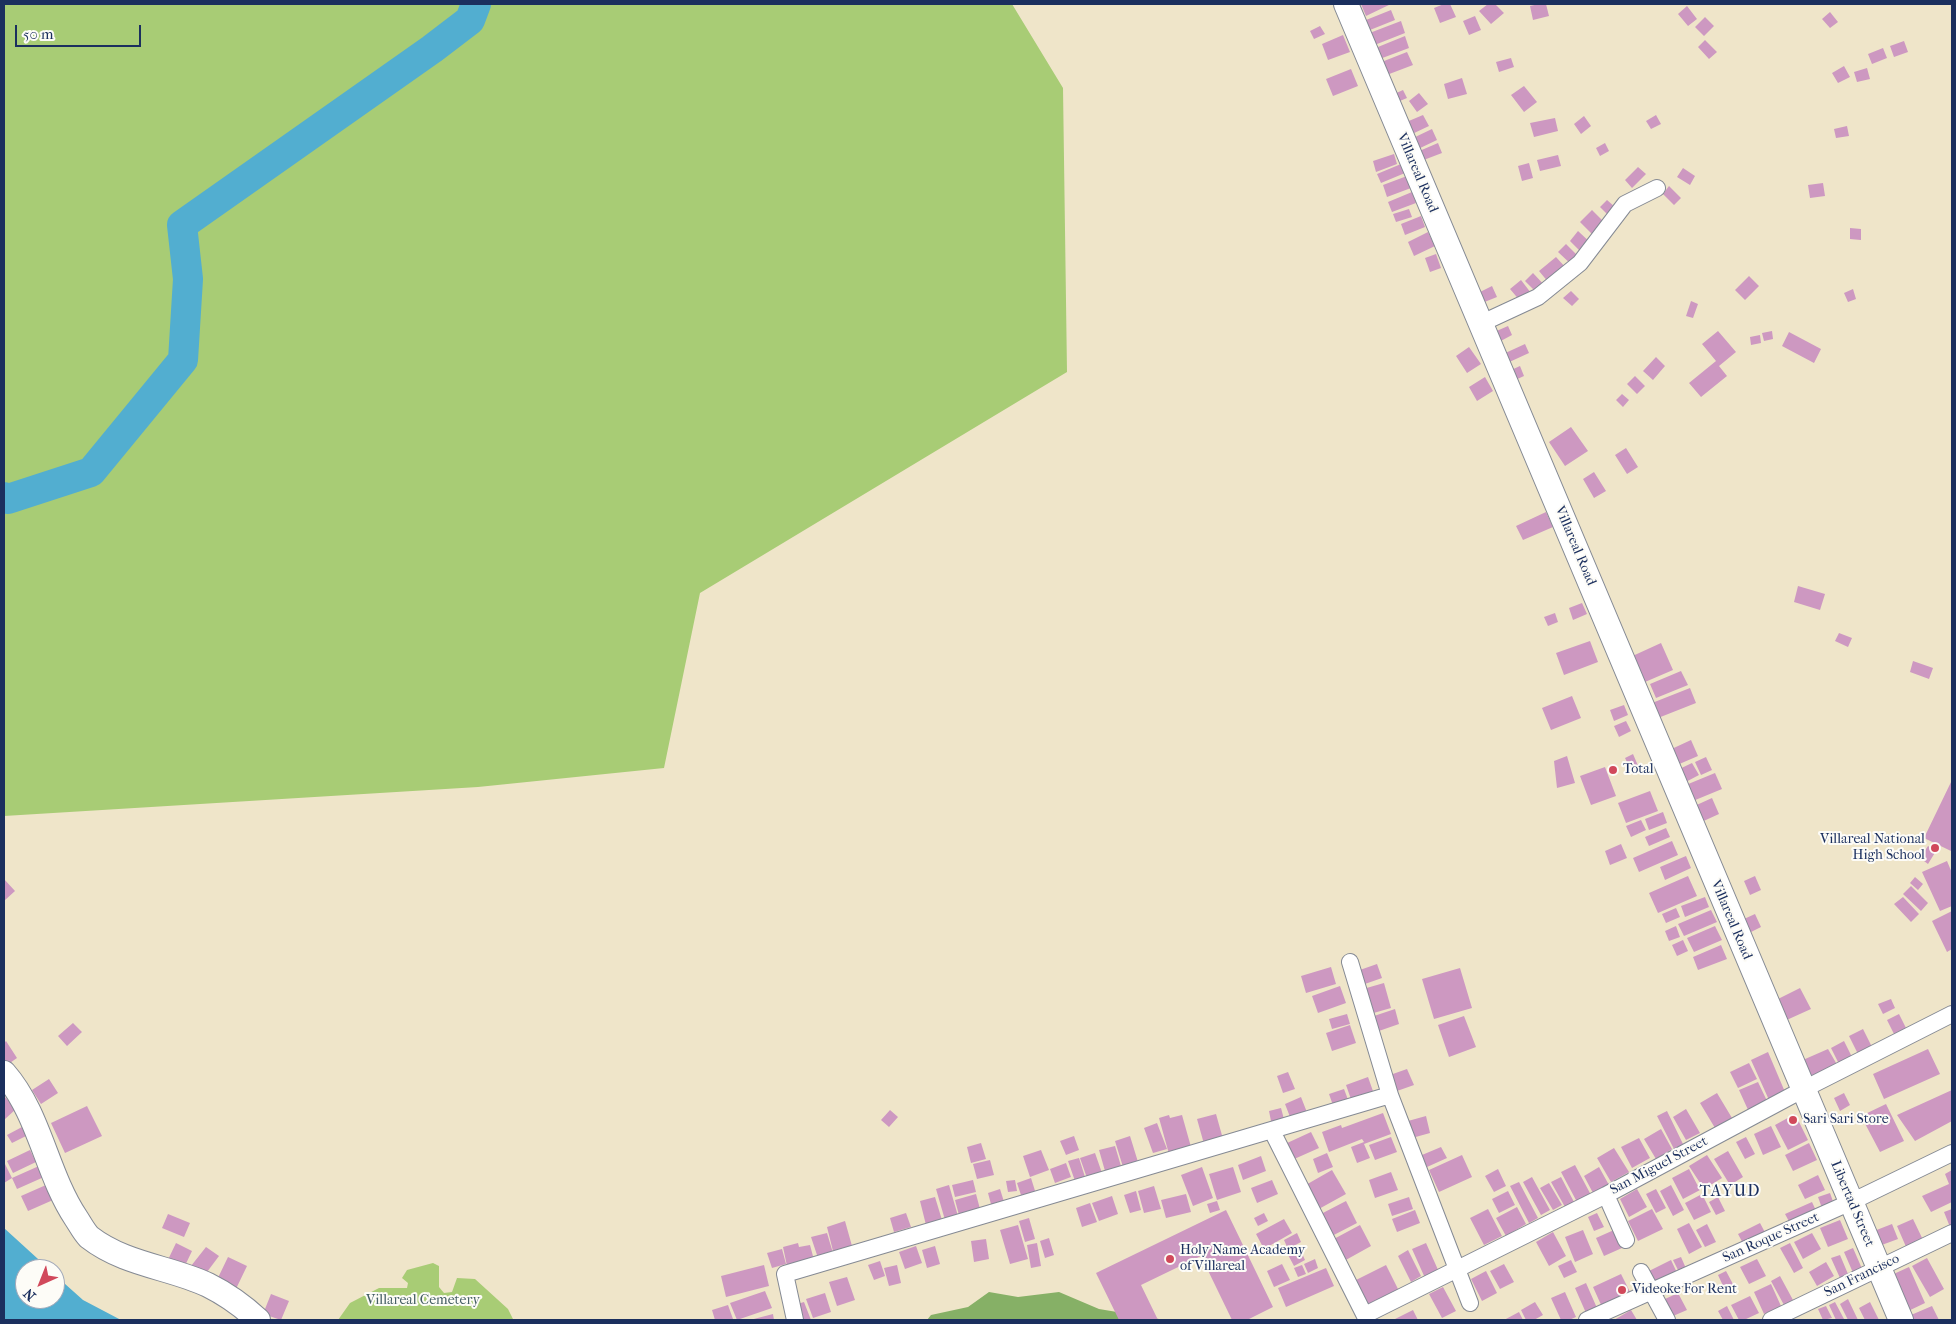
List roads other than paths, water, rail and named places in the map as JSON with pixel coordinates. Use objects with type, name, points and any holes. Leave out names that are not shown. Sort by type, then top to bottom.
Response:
[{"type":"main road","name":"Villareal Road","points":[[1346,4],[1482,323],[1693,831],[1804,1088]]},
{"type":"main road","points":[[4,1073],[14,1085],[33,1121],[65,1201],[88,1236],[133,1260],[207,1285],[239,1302],[258,1320]]},
{"type":"main road","name":"Libertad Street","points":[[1804,1088],[1901,1320]]},
{"type":"street","points":[[1482,323],[1538,297],[1580,263],[1625,204],[1657,188]]},
{"type":"street","points":[[1350,962],[1390,1095],[1455,1269],[1470,1303]]},
{"type":"street","name":"San Miguel Street","points":[[1366,1318],[1455,1269],[1606,1195],[1804,1088],[1952,1014]]},
{"type":"street","points":[[796,1320],[785,1274],[1390,1095]]},
{"type":"street","points":[[1272,1131],[1366,1318]]},
{"type":"street","name":"San Roque Street","points":[[1587,1320],[1851,1202],[1952,1153]]},
{"type":"street","points":[[1606,1195],[1626,1240]]},
{"type":"street","name":"San Francisco","points":[[1771,1320],[1952,1233]]},
{"type":"street","points":[[1641,1272],[1667,1320]]},
{"type":"water","points":[[4,1228],[38,1259],[15,1259],[15,1309],[65,1309],[65,1284],[83,1300],[121,1320],[4,1320]]},
{"type":"waterway","points":[[4,497],[8,499],[91,472],[183,360],[188,279],[182,225],[432,49],[470,20],[476,4]]},
{"type":"place","name":"Total","points":[[1613,770]]},
{"type":"place","name":"Villareal National High School","points":[[1935,848]]},
{"type":"place","name":"Sari Sari Store","points":[[1793,1120]]},
{"type":"place","name":"Holy Name Academy of Villareal","points":[[1170,1259]]},
{"type":"place","name":"Videoke For Rent","points":[[1622,1290]]},
{"type":"district","name":"TAYUD","points":[[1730,1192]]},
{"type":"park label","name":"Villareal Cemetery","points":[[423,1301]]}]
